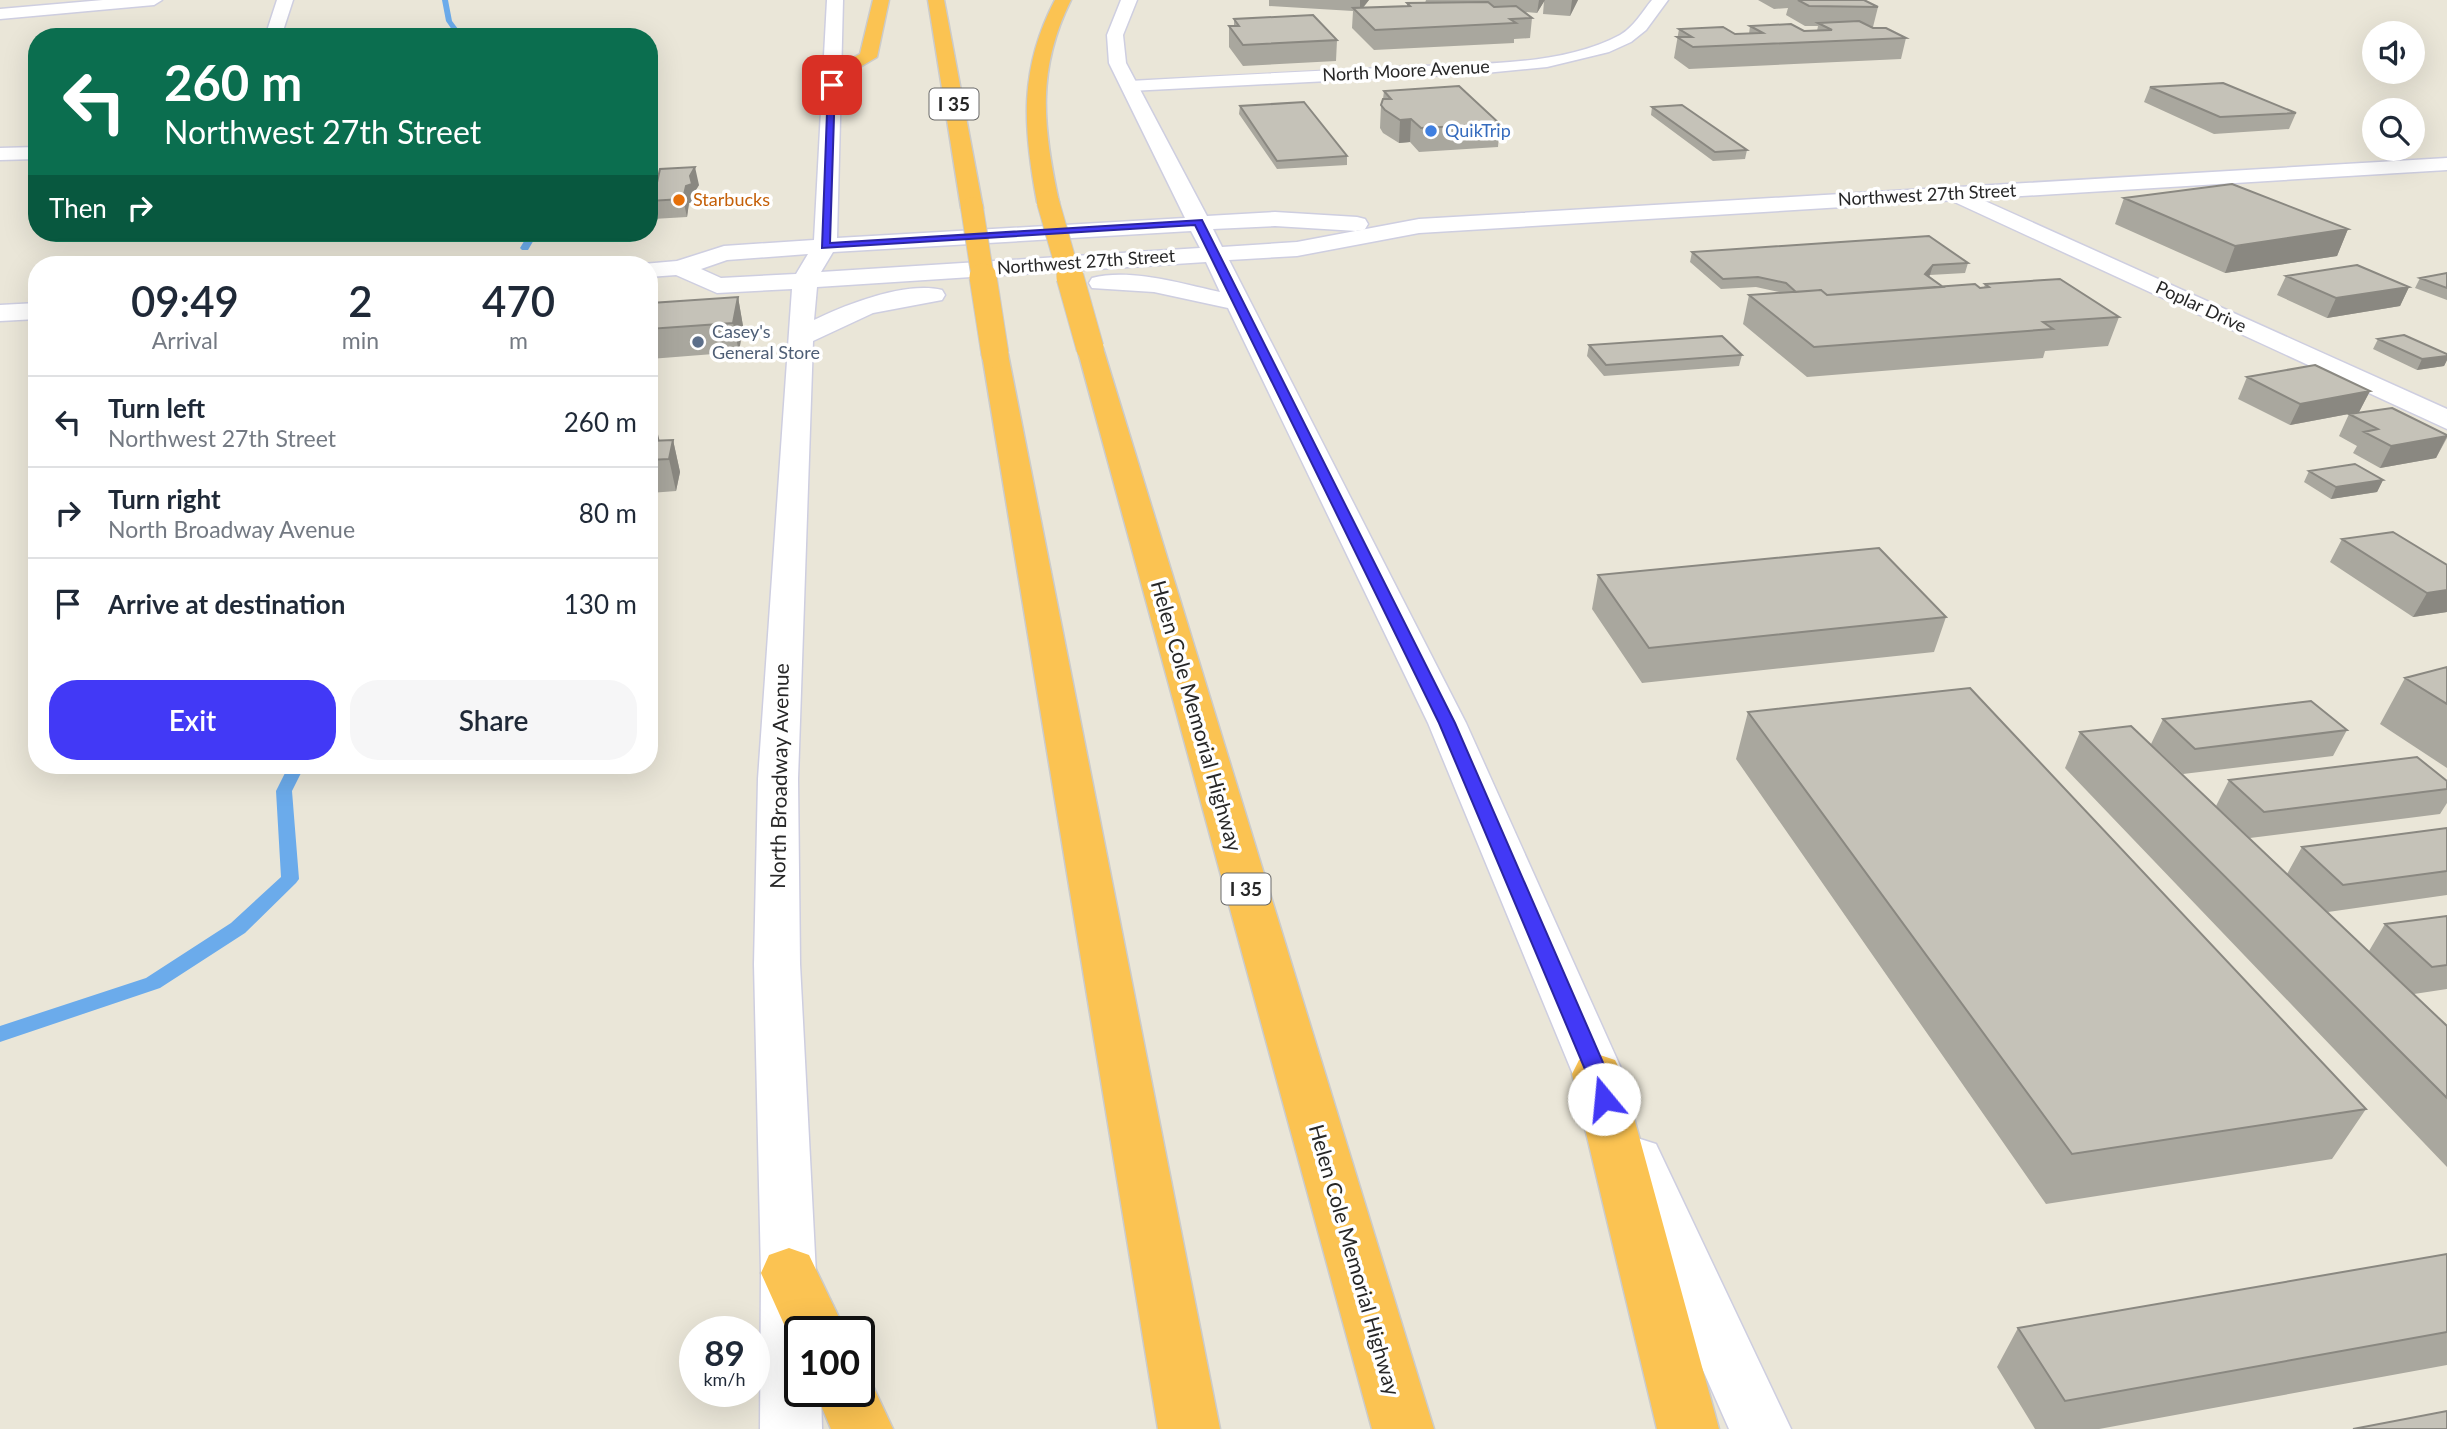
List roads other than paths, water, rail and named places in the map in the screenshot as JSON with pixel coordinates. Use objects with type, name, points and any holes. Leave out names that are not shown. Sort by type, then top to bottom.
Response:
[{"type":"highway","points":[[832,76],[868,57],[881,0]]},
{"type":"highway","name":"I 35","points":[[936,0],[995,354],[1189,1429]]},
{"type":"highway","name":"Helen Cole Memorial Highway","points":[[1063,0],[1049,30],[1037,70],[1034,118],[1048,202],[1403,1429]]},
{"type":"highway","points":[[1049,30],[1079,8]]},
{"type":"highway","points":[[1597,1074],[1688,1429]]},
{"type":"highway","points":[[789,1273],[809,1316]]},
{"type":"highway","points":[[852,1407],[862,1429]]},
{"type":"main road","points":[[0,14],[154,0]]},
{"type":"main road","points":[[276,28],[285,0]]},
{"type":"main road","points":[[805,279],[825,246],[835,0]]},
{"type":"main road","points":[[1129,0],[1120,15],[1113,44],[1120,74],[1130,86],[1447,723],[1597,1074],[1760,1429]]},
{"type":"main road","name":"North Moore Avenue","points":[[1130,86],[1468,68],[1545,61],[1593,51],[1625,40],[1641,28],[1660,0]]},
{"type":"main road","points":[[0,154],[28,153]]},
{"type":"main road","name":"Northwest 27th Street","points":[[680,268],[724,253],[1198,222],[1275,219],[1407,227],[2447,164]]},
{"type":"main road","name":"Poplar Drive","points":[[1956,194],[2447,420]]},
{"type":"main road","name":"Northwest 27th Street","points":[[680,268],[717,286],[1297,249],[1407,227]]},
{"type":"main road","points":[[658,269],[680,268]]},
{"type":"main road","name":"North Broadway Avenue","points":[[791,1429],[789,1273],[776,964],[778,779],[782,654],[805,279]]},
{"type":"main road","points":[[800,337],[847,312],[868,305],[946,293],[1126,283],[1154,285],[1239,303]]},
{"type":"main road","points":[[0,313],[28,311]]},
{"type":"waterway","points":[[445,0],[449,21],[454,28]]},
{"type":"waterway","points":[[525,248],[528,242]]},
{"type":"waterway","points":[[0,1034],[153,983],[238,928],[290,879],[284,791],[292,774]]},
{"type":"place","name":"QuikTrip","points":[[1431,131]]},
{"type":"place","name":"Starbucks","points":[[679,200]]},
{"type":"place","name":"Casey's General Store","points":[[698,342]]}]
